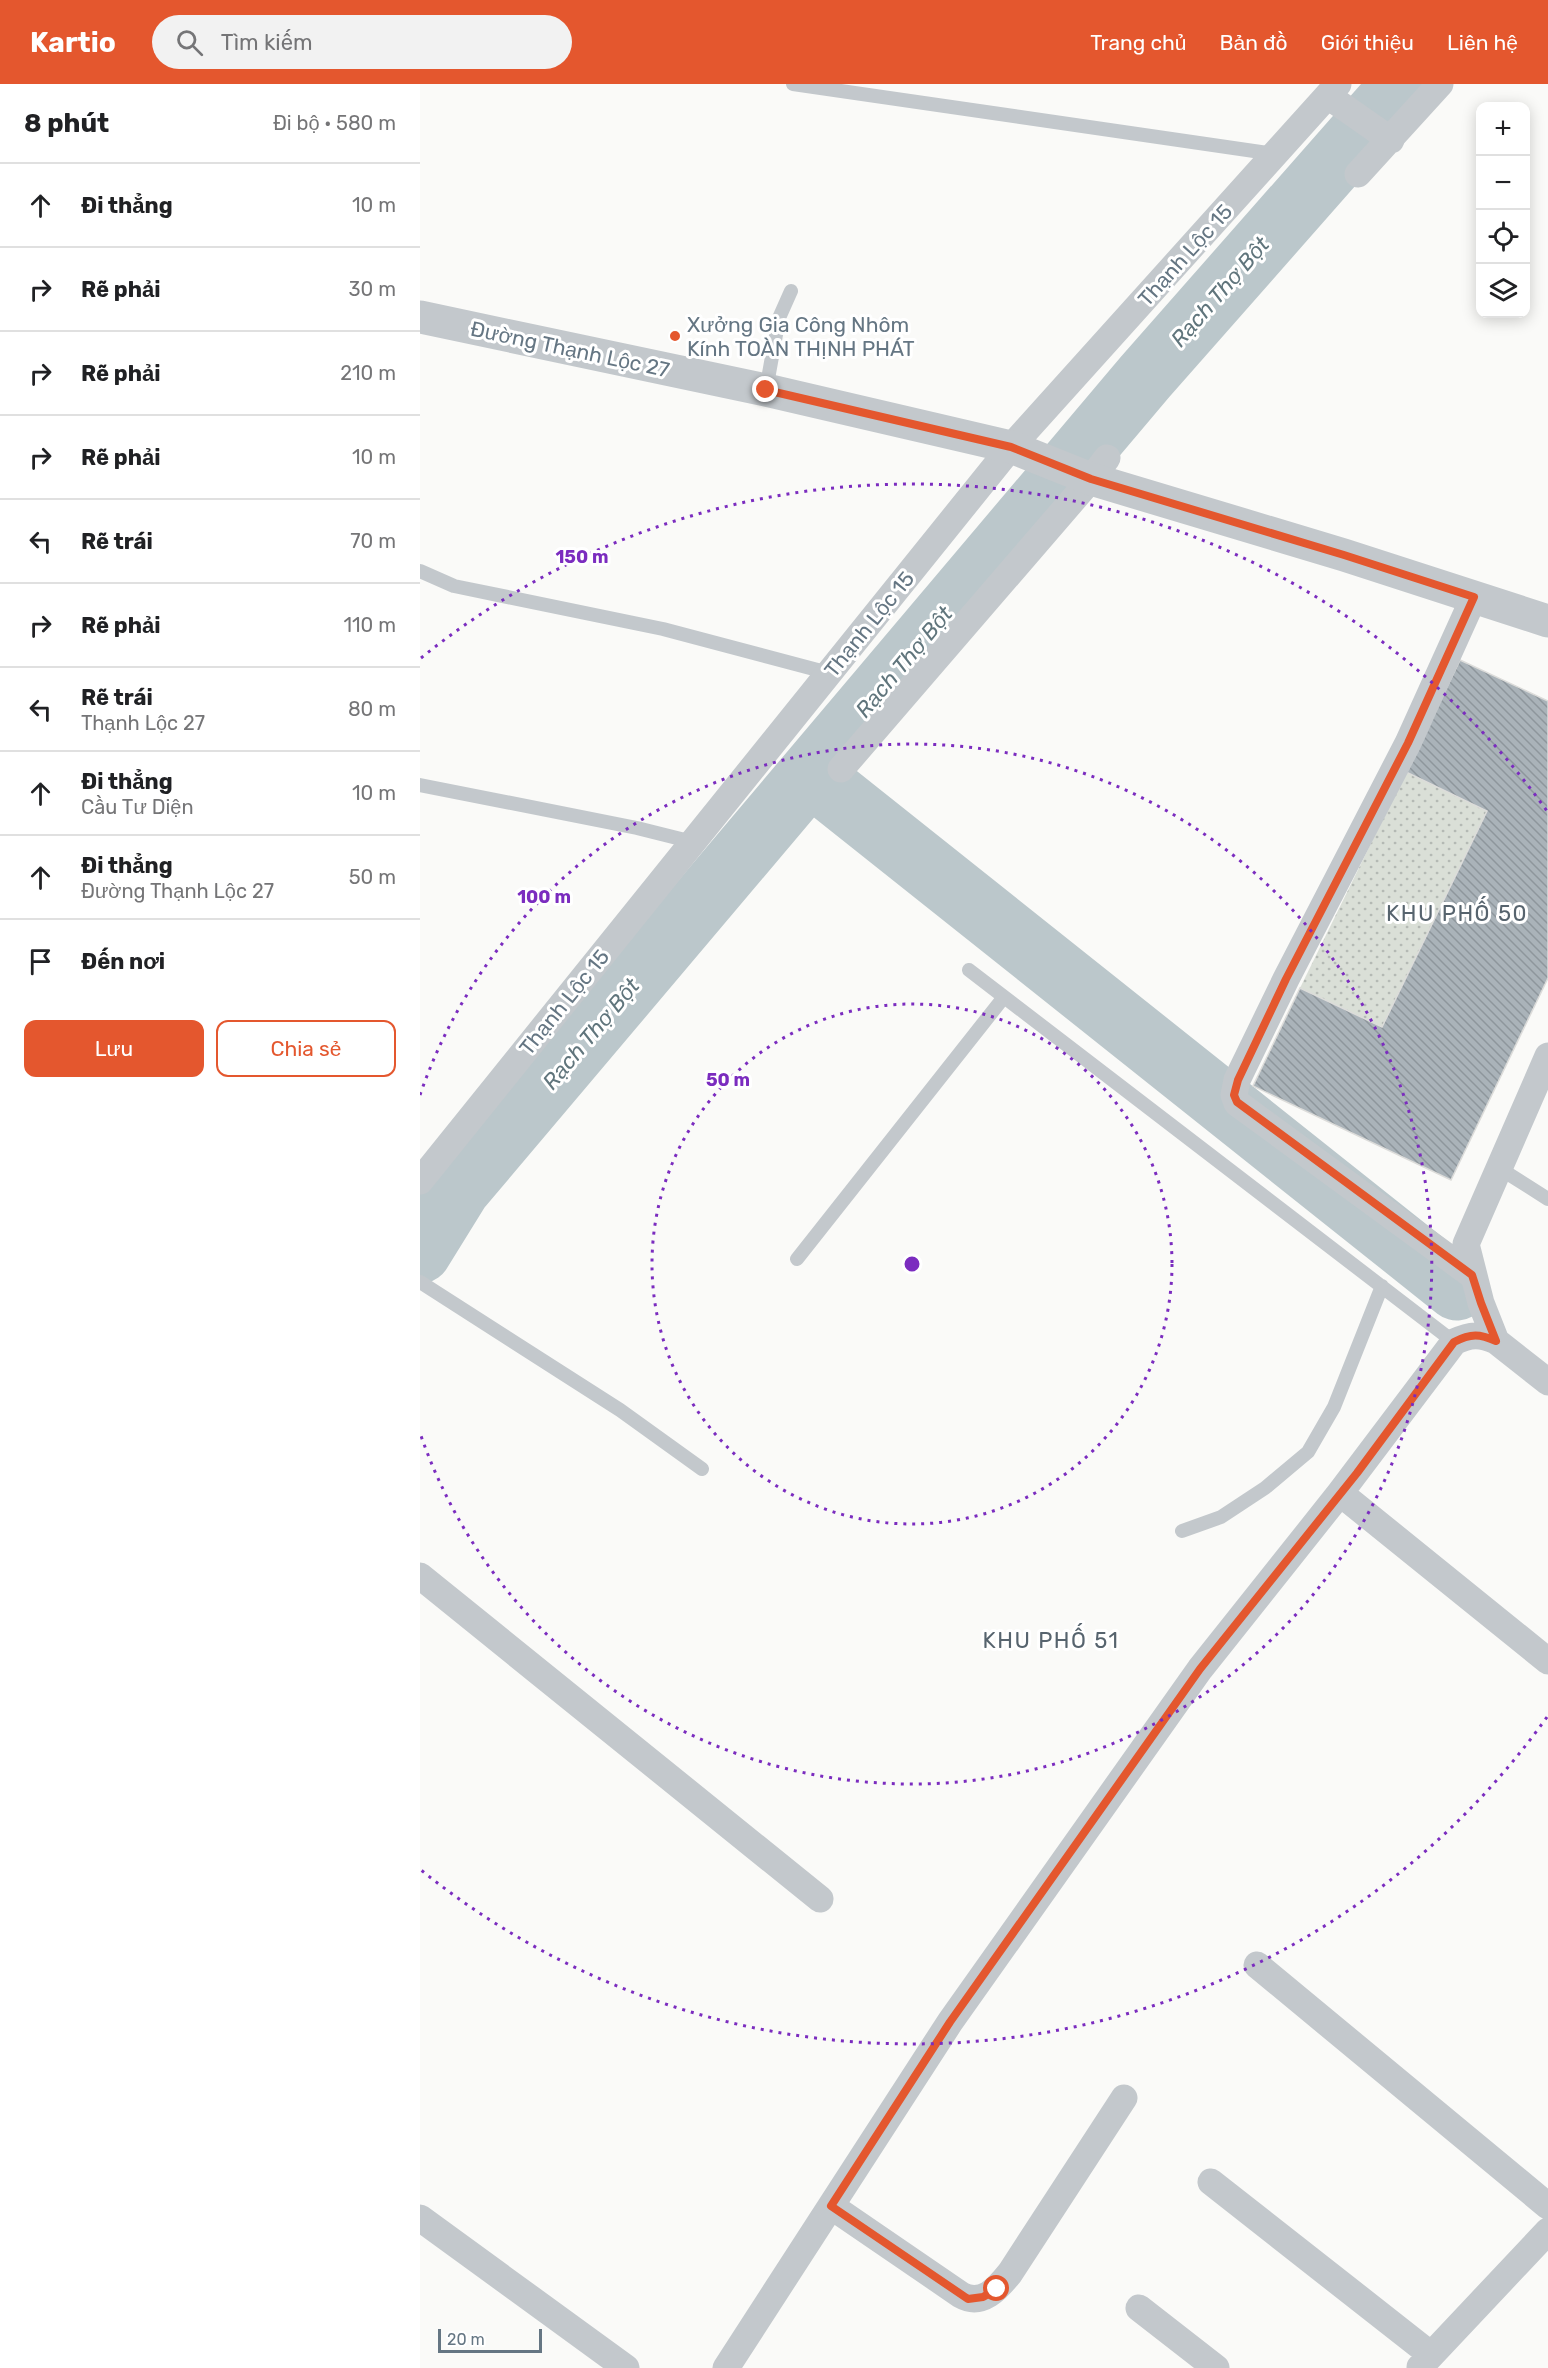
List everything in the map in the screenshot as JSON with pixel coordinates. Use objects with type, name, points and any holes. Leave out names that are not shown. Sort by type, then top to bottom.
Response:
[{"type":"street","points":[[1358,174],[1440,84]]},
{"type":"street","name":"Thạnh Lộc 15","points":[[420,1181],[829,673],[1333,90]]},
{"type":"street","points":[[1333,90],[1391,140]]},
{"type":"street","name":"Đường Thạnh Lộc 27","points":[[420,317],[766,390],[1023,451],[1092,470],[1548,621]]},
{"type":"street","points":[[841,769],[1092,470]]},
{"type":"street","points":[[1472,1275],[1237,1102],[1234,1095],[1242,1070],[1408,743],[1474,597]]},
{"type":"street","points":[[1496,1341],[1472,1275],[1466,1244],[1548,1056]]},
{"type":"street","points":[[726,2368],[950,2022],[1193,1679],[1340,1493],[1454,1342],[1465,1336],[1479,1334],[1496,1341],[1548,1382]]},
{"type":"street","points":[[1340,1493],[1548,1661]]},
{"type":"street","points":[[420,1575],[820,1899]]},
{"type":"street","points":[[1257,1965],[1548,2206]]},
{"type":"street","points":[[831,2206],[961,2295],[968,2299],[983,2297],[997,2289],[1010,2272],[1124,2098]]},
{"type":"street","points":[[1211,2182],[1425,2361],[1548,2231]]},
{"type":"street","points":[[420,2218],[626,2368]]},
{"type":"street","points":[[1139,2308],[1216,2368]]},
{"type":"lane","points":[[793,84],[1276,154]]},
{"type":"lane","points":[[766,390],[779,318],[791,291]]},
{"type":"lane","points":[[420,571],[454,586],[663,629],[829,673]]},
{"type":"lane","points":[[420,785],[637,828],[693,842]]},
{"type":"lane","points":[[969,970],[1454,1342]]},
{"type":"lane","points":[[797,1259],[1004,997]]},
{"type":"lane","points":[[1499,1168],[1548,1198]]},
{"type":"lane","points":[[420,1282],[620,1410],[702,1469]]},
{"type":"lane","points":[[1182,1531],[1221,1517],[1265,1488],[1308,1452],[1334,1407],[1382,1286]]},
{"type":"shaded area","points":[[1406,772],[1487,811],[1382,1027],[1300,988]]},
{"type":"building","points":[[1460,660],[1548,701],[1548,978],[1451,1180],[1253,1086],[1300,988],[1382,1027],[1487,811],[1406,772]]},
{"type":"waterway","name":"Rạch Thợ Bột","points":[[420,1252],[459,1189],[1145,377],[1403,84]]},
{"type":"waterway","points":[[810,774],[1457,1289]]},
{"type":"place","name":"Xưởng Gia Công Nhôm Kính TOÀN THỊNH PHÁT","points":[[675,336]]},
{"type":"district","name":"KHU PHỐ 50","points":[[1457,913]]},
{"type":"district","name":"KHU PHỐ 51","points":[[1051,1640]]},
{"type":"route","points":[[766,390],[1011,447],[1091,479],[1344,555],[1474,597],[1408,743],[1286,979],[1238,1080],[1234,1095],[1237,1102],[1472,1275],[1496,1341],[1479,1334],[1465,1336],[1454,1342],[1357,1473],[1200,1669],[950,2022],[831,2206],[968,2299],[983,2297],[997,2289]]}]
